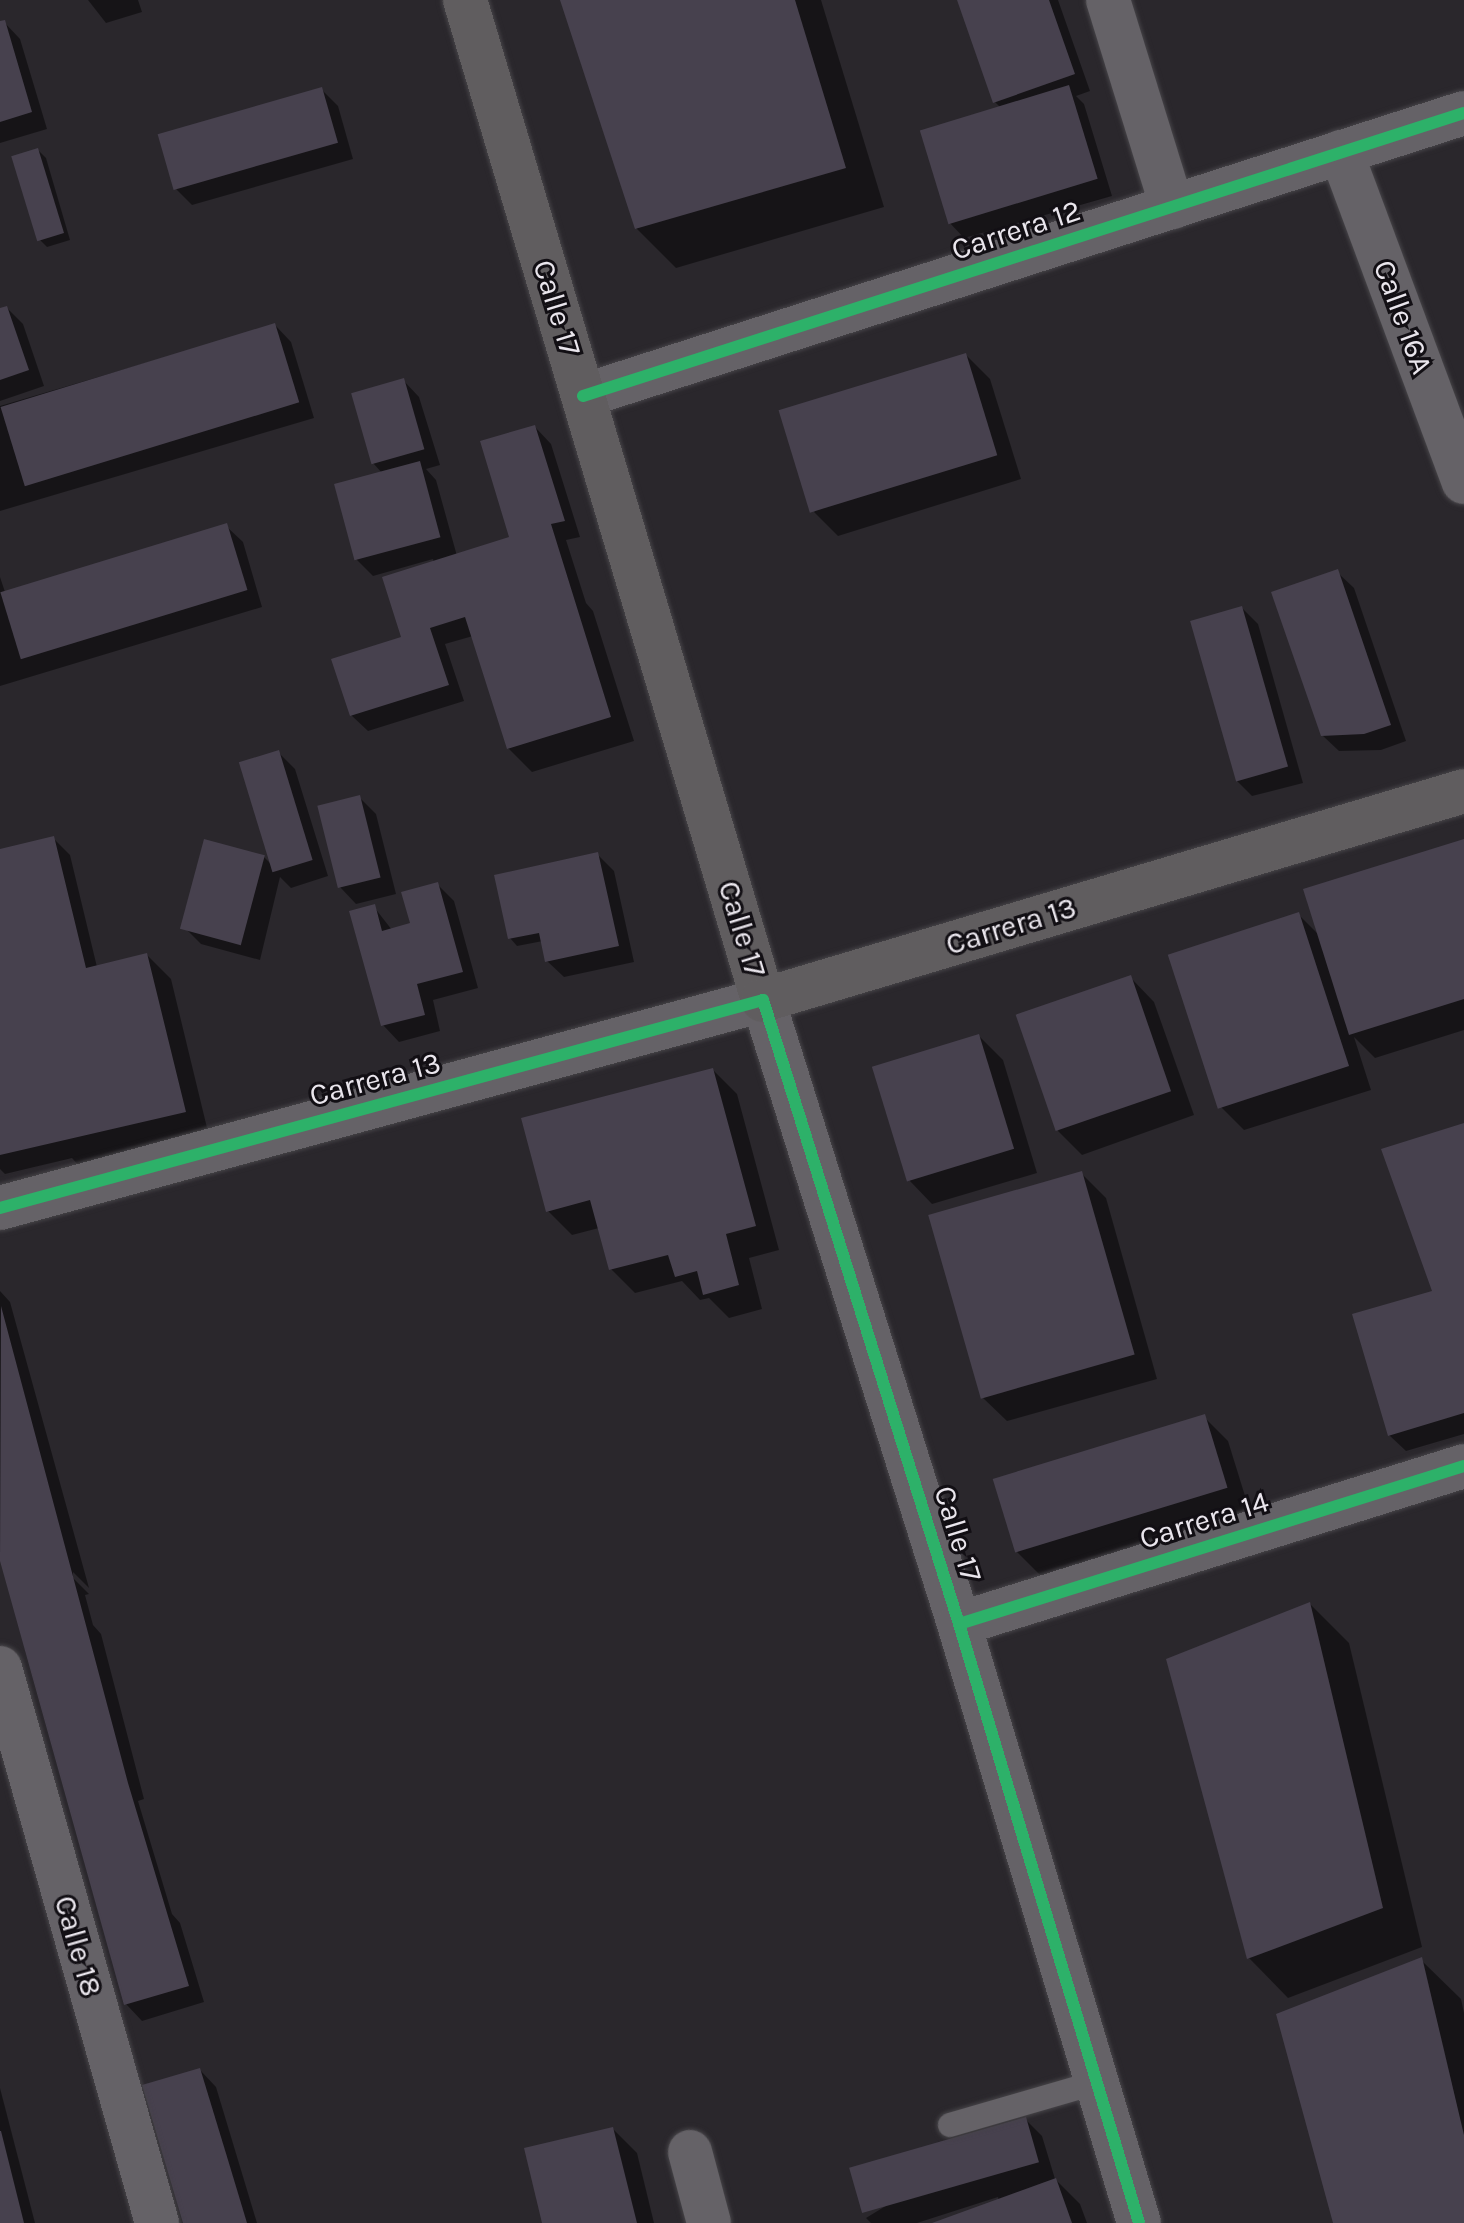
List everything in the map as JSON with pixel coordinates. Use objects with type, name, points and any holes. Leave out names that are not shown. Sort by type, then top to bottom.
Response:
[{"type":"main road","name":"Calle 17","points":[[465,0],[763,1000]]},
{"type":"main road","name":"Carrera 13","points":[[763,1000],[1464,791]]},
{"type":"street","points":[[1108,0],[1172,207]]},
{"type":"street","name":"Carrera 12","points":[[583,396],[1464,113]]},
{"type":"street","name":"Calle 16A","points":[[1341,152],[1464,482]]},
{"type":"street","name":"Carrera 13","points":[[0,1208],[763,1000]]},
{"type":"street","name":"Calle 17","points":[[763,1000],[959,1624],[1139,2223]]},
{"type":"street","name":"Carrera 14","points":[[959,1624],[1464,1466]]},
{"type":"street","name":"Calle 18","points":[[0,1668],[157,2223]]},
{"type":"street","points":[[690,2152],[709,2223]]},
{"type":"lane","points":[[950,2125],[1095,2083]]},
{"type":"building","points":[[560,0],[795,0],[846,168],[635,229]]},
{"type":"building","points":[[957,0],[1049,0],[1075,74],[993,103]]},
{"type":"building","points":[[5,20],[32,112],[0,122],[0,21]]},
{"type":"building","points":[[1069,85],[1098,179],[948,224],[920,131]]},
{"type":"building","points":[[322,87],[338,143],[174,190],[158,134]]},
{"type":"building","points":[[38,148],[64,233],[37,241],[11,156]]},
{"type":"building","points":[[7,306],[29,370],[0,380],[0,308]]},
{"type":"building","points":[[275,323],[299,402],[25,486],[1,407]]},
{"type":"building","points":[[966,353],[997,455],[810,513],[779,410]]},
{"type":"building","points":[[404,378],[424,449],[372,464],[351,393]]},
{"type":"building","points":[[535,425],[565,521],[551,524],[611,717],[507,749],[465,617],[430,628],[449,685],[350,716],[331,659],[401,637],[382,577],[509,537],[480,441]]},
{"type":"building","points":[[420,461],[440,537],[354,560],[334,484]]},
{"type":"building","points":[[227,523],[247,590],[21,659],[0,592]]},
{"type":"building","points":[[1338,569],[1391,725],[1364,734],[1321,736],[1271,592]]},
{"type":"building","points":[[1242,606],[1288,767],[1236,781],[1190,621]]},
{"type":"building","points":[[279,750],[313,860],[272,872],[239,762]]},
{"type":"building","points":[[360,795],[381,877],[338,888],[317,806]]},
{"type":"building","points":[[54,836],[86,968],[147,953],[186,1112],[0,1155],[0,849]]},
{"type":"building","points":[[204,839],[265,855],[241,945],[180,929]]},
{"type":"building","points":[[1464,839],[1464,999],[1349,1035],[1303,889]]},
{"type":"building","points":[[598,852],[619,946],[545,962],[539,933],[508,939],[494,875]]},
{"type":"building","points":[[438,882],[463,972],[417,984],[425,1015],[381,1026],[349,911],[375,904],[382,931],[410,923],[401,892]]},
{"type":"building","points":[[1299,912],[1349,1066],[1218,1109],[1168,955]]},
{"type":"building","points":[[1131,975],[1171,1091],[1056,1131],[1016,1015]]},
{"type":"building","points":[[979,1034],[1014,1149],[907,1182],[872,1067]]},
{"type":"building","points":[[713,1068],[756,1226],[726,1234],[739,1285],[703,1295],[697,1271],[675,1277],[668,1255],[609,1270],[590,1200],[546,1212],[521,1118]]},
{"type":"building","points":[[1464,1123],[1464,1413],[1388,1436],[1352,1314],[1432,1291],[1381,1149]]},
{"type":"building","points":[[1082,1171],[1135,1355],[981,1399],[928,1215]]},
{"type":"building","points":[[1,1306],[128,1783],[189,1986],[124,2005],[0,1561]]},
{"type":"building","points":[[1205,1414],[1228,1488],[1015,1553],[993,1479]]},
{"type":"building","points":[[1310,1602],[1383,1908],[1247,1959],[1166,1659]]},
{"type":"building","points":[[1422,1957],[1464,2135],[1464,2223],[1333,2223],[1276,2014]]},
{"type":"building","points":[[200,2068],[247,2223],[183,2223],[142,2085]]},
{"type":"building","points":[[1026,2117],[1039,2162],[862,2213],[849,2168]]},
{"type":"building","points":[[613,2127],[637,2223],[542,2223],[524,2148]]},
{"type":"building","points":[[1,2131],[24,2223],[0,2223]]},
{"type":"building","points":[[1056,2178],[1072,2223],[932,2223]]},
{"type":"cycle path","points":[[583,396],[1464,113]]},
{"type":"cycle path","points":[[0,1208],[763,1000],[959,1624],[1139,2223]]},
{"type":"cycle path","points":[[959,1624],[1464,1466]]}]
